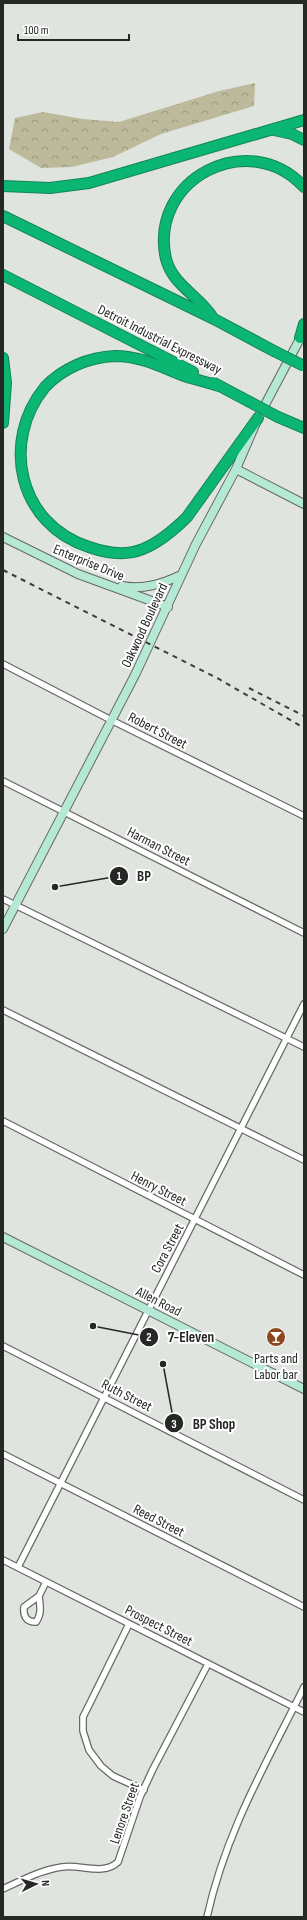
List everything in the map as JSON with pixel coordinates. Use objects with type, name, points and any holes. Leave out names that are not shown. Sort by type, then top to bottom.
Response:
[{"type":"highway","points":[[3,186],[50,188],[89,183],[304,120]]},
{"type":"highway","points":[[270,130],[292,134],[304,140]]},
{"type":"highway","points":[[214,319],[208,310],[187,292],[175,278],[166,258],[165,241],[167,224],[170,212],[180,194],[194,178],[205,170],[226,162],[247,160],[260,162],[278,168],[292,175],[304,186]]},
{"type":"highway","points":[[3,216],[214,319],[304,366]]},
{"type":"highway","name":"Detroit Industrial Expressway","points":[[3,275],[278,417],[304,428]]},
{"type":"highway","points":[[302,334],[304,324]]},
{"type":"highway","points":[[219,386],[188,377],[151,361],[115,356],[93,358],[71,367],[53,378],[38,394],[28,410],[17,436],[16,460],[19,481],[32,505],[45,522],[63,536],[83,545],[102,551],[123,553],[142,550],[173,531],[187,517],[258,418]]},
{"type":"highway","points":[[3,358],[6,383],[3,423]]},
{"type":"main road","name":"Oakwood Boulevard","points":[[3,929],[65,812],[168,607],[181,575],[236,469],[258,418],[302,334]]},
{"type":"main road","points":[[236,469],[304,504]]},
{"type":"main road","name":"Enterprise Drive","points":[[3,537],[48,561],[168,607]]},
{"type":"main road","points":[[98,580],[129,587],[145,587],[160,584],[181,575]]},
{"type":"main road","name":"Allen Road","points":[[3,1237],[304,1389]]},
{"type":"street","name":"Robert Street","points":[[3,664],[111,720],[304,816]]},
{"type":"street","name":"Harman Street","points":[[3,781],[304,933]]},
{"type":"street","points":[[3,899],[304,1047]]},
{"type":"street","name":"Cora Street","points":[[18,1567],[103,1397],[195,1220],[240,1128],[304,1004]]},
{"type":"street","points":[[3,1010],[304,1160]]},
{"type":"street","name":"Henry Street","points":[[3,1121],[304,1275]]},
{"type":"street","name":"Ruth Street","points":[[3,1346],[304,1500]]},
{"type":"street","name":"Reed Street","points":[[3,1454],[304,1607]]},
{"type":"street","name":"Prospect Street","points":[[3,1560],[304,1712]]},
{"type":"street","points":[[39,1596],[46,1582]]},
{"type":"street","points":[[129,1624],[83,1717],[83,1731],[89,1750],[101,1766],[114,1776],[144,1790]]},
{"type":"street","name":"Lenore Street","points":[[3,1888],[54,1868],[75,1866],[103,1870],[113,1867],[121,1856],[144,1790],[208,1664]]},
{"type":"street","points":[[207,1917],[220,1866],[234,1828],[304,1687]]},
{"type":"green space","points":[[255,83],[254,106],[161,134],[113,157],[72,167],[41,168],[9,149],[15,118],[43,112],[83,119],[119,122],[219,91]]},
{"type":"railway","points":[[3,570],[219,679],[304,728]]},
{"type":"railway","points":[[249,688],[304,716]]},
{"type":"place","name":"BP","points":[[55,887]]},
{"type":"place","name":"7-Eleven","points":[[93,1326]]},
{"type":"place","name":"Parts and Labor bar","points":[[276,1337]]},
{"type":"place","name":"BP Shop","points":[[163,1364]]}]
